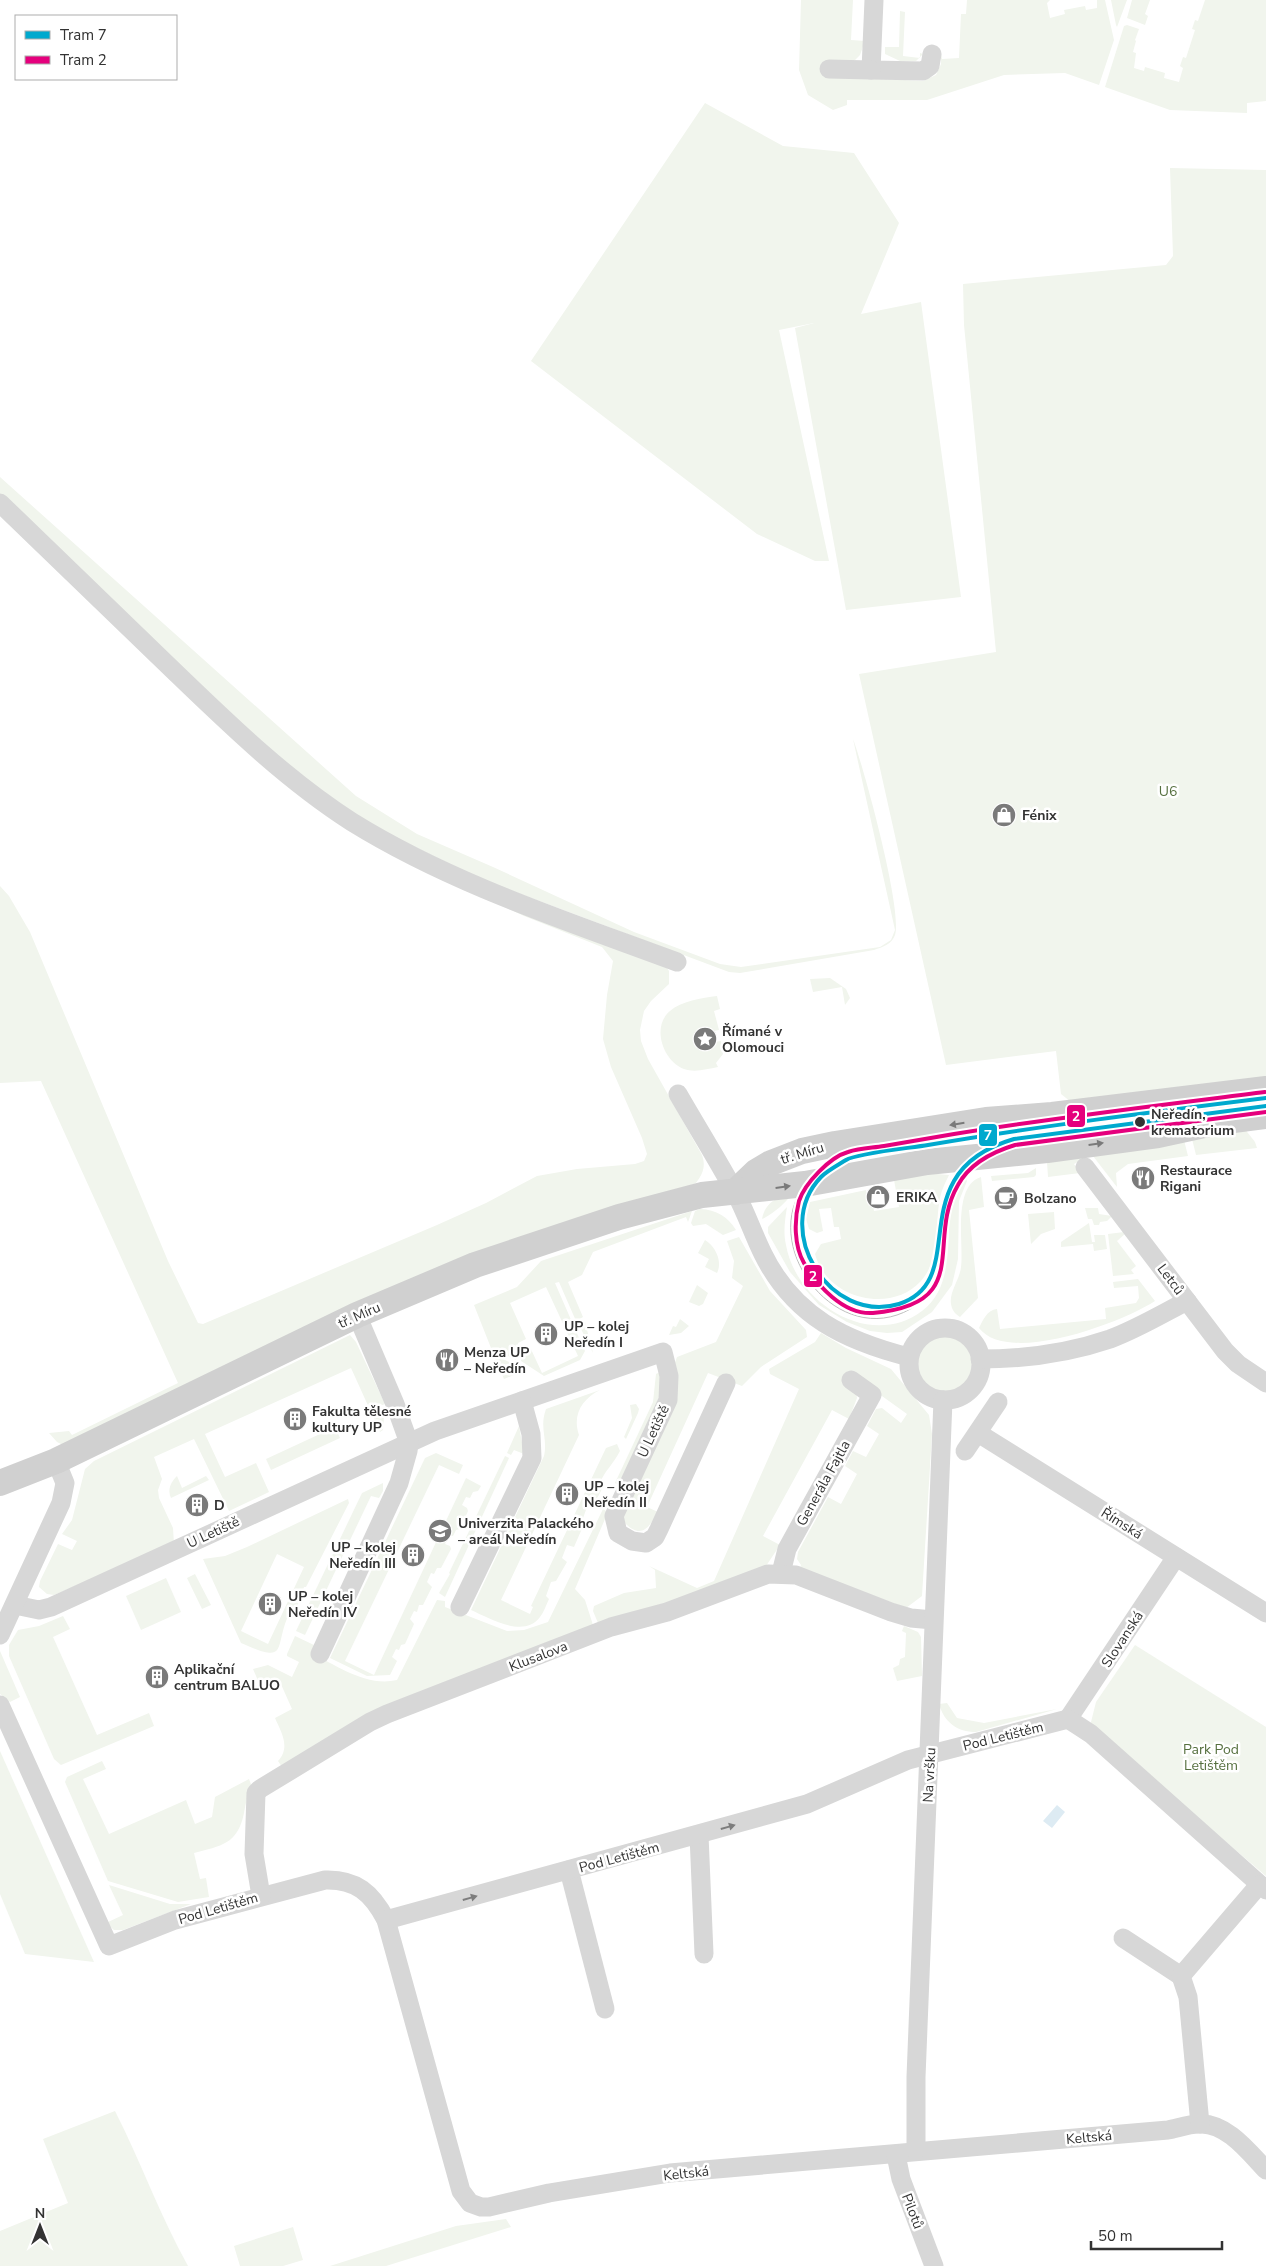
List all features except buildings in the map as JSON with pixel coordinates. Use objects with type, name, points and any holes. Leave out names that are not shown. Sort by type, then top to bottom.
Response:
[{"type":"main road","name":"tř. Míru","points":[[735,1192],[763,1167],[789,1155],[818,1147],[986,1120],[1046,1116],[1266,1089]]},
{"type":"main road","name":"tř. Míru","points":[[0,1483],[56,1460],[357,1315],[475,1264],[574,1231],[690,1197],[805,1184],[893,1167],[1158,1135],[1206,1124],[1266,1116]]},
{"type":"street","points":[[871,70],[874,0]]},
{"type":"street","points":[[829,69],[923,71],[930,66],[932,54]]},
{"type":"street","points":[[0,503],[199,695],[289,777],[324,802],[385,841],[468,881],[556,917],[677,962]]},
{"type":"street","points":[[678,1094],[735,1192],[771,1268],[787,1291],[807,1311],[845,1336],[869,1346],[910,1357]]},
{"type":"street","name":"Letců","points":[[1085,1167],[1231,1358],[1266,1383]]},
{"type":"street","points":[[980,1359],[1038,1355],[1090,1345],[1133,1329],[1187,1301]]},
{"type":"street","points":[[320,1654],[399,1483],[404,1471],[409,1443],[395,1404],[357,1315]]},
{"type":"street","points":[[946,1328],[964,1334],[974,1342],[980,1359],[980,1372],[971,1389],[961,1396],[942,1400],[929,1396],[918,1388],[909,1370],[910,1357],[914,1345],[923,1336],[934,1330],[946,1328]]},
{"type":"street","name":"U Letiště","points":[[15,1605],[39,1610],[51,1607],[436,1431],[663,1352],[669,1376],[668,1400],[614,1516],[618,1533],[632,1541],[646,1543],[655,1537],[726,1383]]},
{"type":"street","name":"Generála Fajtla","points":[[781,1573],[787,1549],[872,1395],[851,1380]]},
{"type":"street","name":"Na vršku","points":[[916,2150],[916,2077],[930,1754],[933,1620],[942,1400]]},
{"type":"street","points":[[460,1607],[532,1458],[532,1434],[522,1401]]},
{"type":"street","points":[[965,1451],[998,1402]]},
{"type":"street","name":"Římská","points":[[978,1433],[1266,1613]]},
{"type":"street","points":[[0,1635],[55,1519],[64,1492],[63,1475],[56,1460]]},
{"type":"street","name":"Slovanská","points":[[1068,1719],[1176,1557]]},
{"type":"street","name":"Klusalova","points":[[261,1896],[254,1854],[255,1799],[260,1789],[370,1722],[387,1714],[611,1627],[667,1612],[761,1576],[781,1573],[800,1576],[900,1615],[933,1620]]},
{"type":"street","name":"Pod Letištěm","points":[[0,1705],[109,1946],[175,1920],[324,1880],[344,1880],[364,1890],[379,1906],[386,1920],[807,1804],[891,1766],[930,1754],[1068,1719]]},
{"type":"street","points":[[1068,1719],[1091,1734],[1263,1888],[1181,1976]]},
{"type":"street","points":[[699,1835],[704,1954]]},
{"type":"street","name":"Pod Letištěm","points":[[569,1870],[605,2009]]},
{"type":"street","name":"Keltská","points":[[386,1920],[456,2175],[464,2197],[474,2205],[489,2207],[549,2193],[670,2173],[896,2155],[916,2150],[1168,2130],[1200,2124]]},
{"type":"street","points":[[1123,1938],[1181,1976],[1188,1997],[1200,2124],[1213,2126],[1237,2140],[1266,2170]]},
{"type":"street","name":"Pilotů","points":[[896,2155],[901,2179],[934,2266]]},
{"type":"green space","points":[[801,0],[853,0],[851,40],[865,41],[860,55],[854,61],[885,79],[923,81],[936,75],[941,64],[941,54],[942,59],[959,58],[961,14],[966,14],[967,0],[1050,0],[1047,3],[1050,18],[1065,14],[1064,10],[1085,6],[1086,10],[1097,8],[1097,0],[1105,0],[1114,40],[1099,85],[1065,73],[1004,75],[927,100],[847,100],[847,105],[833,110],[808,95],[799,70]]},
{"type":"green space","points":[[1111,0],[1127,0],[1117,27],[1116,25]]},
{"type":"green space","points":[[1132,0],[1150,0],[1145,14],[1148,16],[1145,25],[1127,18]]},
{"type":"green space","points":[[1205,0],[1266,0],[1266,101],[1247,103],[1247,113],[1170,110],[1105,87],[1124,26],[1127,25],[1139,29],[1133,52],[1136,53],[1134,68],[1144,71],[1145,67],[1165,73],[1164,78],[1179,82],[1183,68],[1180,66],[1183,57],[1186,58],[1195,30],[1192,29],[1195,20],[1198,21]]},
{"type":"green space","points":[[900,11],[905,12],[903,56],[919,58],[916,61],[900,61],[885,54],[885,47],[899,47]]},
{"type":"green space","points":[[705,103],[783,146],[854,153],[899,223],[861,314],[921,302],[961,597],[846,610],[795,328],[814,323],[779,330],[829,561],[815,561],[757,534],[531,361]]},
{"type":"green space","name":"U6","points":[[1170,168],[1266,170],[1266,1078],[1071,1102],[1061,1094],[1056,1051],[946,1065],[859,674],[996,652],[964,325],[963,284],[1166,265],[1173,256]]},
{"type":"green space","points":[[0,477],[356,796],[417,834],[634,932],[720,964],[741,967],[880,947],[891,940],[895,930],[853,739],[873,807],[888,870],[896,921],[895,935],[894,938],[887,945],[874,950],[740,973],[729,972],[481,879],[363,822],[288,767],[0,495]]},
{"type":"green space","points":[[320,807],[665,965],[669,971],[669,984],[651,1001],[644,1011],[640,1030],[641,1041],[648,1059],[702,1155],[704,1166],[702,1173],[696,1183],[63,1445],[57,1442],[49,1433],[69,1431],[72,1435],[178,1383],[41,1081],[0,1083],[0,886],[9,896],[30,932],[168,1261],[198,1323],[203,1324],[437,1225],[486,1203],[537,1176],[577,1169],[635,1164],[644,1161],[647,1154],[611,1067],[603,1039],[607,995],[613,961],[602,947],[524,916],[382,849]]},
{"type":"green space","points":[[830,978],[846,989],[850,998],[845,1005],[842,987],[813,992],[810,979]]},
{"type":"green space","points":[[717,996],[720,1009],[714,1011],[719,1030],[705,1033],[707,1043],[721,1041],[723,1054],[716,1063],[718,1067],[697,1071],[684,1069],[670,1059],[665,1051],[661,1034],[664,1018],[670,1011],[692,1000]]},
{"type":"green space","points":[[1244,1128],[1255,1142],[1257,1148],[1196,1155],[1192,1139]]},
{"type":"green space","points":[[1184,1140],[1188,1156],[1128,1164],[1116,1173],[1117,1187],[1093,1156]]},
{"type":"green space","points":[[1087,1156],[1074,1164],[1080,1173],[1048,1177],[1047,1162]]},
{"type":"green space","points":[[1036,1168],[1036,1175],[1034,1177],[992,1181],[991,1176],[1028,1173]]},
{"type":"green space","points":[[926,1173],[949,1175],[942,1190],[940,1200],[934,1254],[927,1272],[921,1281],[908,1291],[893,1297],[877,1299],[860,1297],[845,1291],[832,1282],[821,1269],[815,1254],[821,1244],[841,1239],[839,1227],[834,1227],[831,1208],[819,1209],[823,1231],[817,1233],[809,1229],[806,1219],[810,1202],[866,1190],[869,1206],[873,1206],[874,1211],[899,1207],[894,1180]]},
{"type":"green space","points":[[965,1176],[967,1181],[959,1201],[958,1259],[952,1285],[932,1312],[902,1332],[870,1331],[847,1322],[819,1305],[790,1272],[768,1233],[768,1227],[787,1207],[785,1221],[786,1245],[793,1266],[804,1285],[820,1302],[838,1314],[859,1323],[880,1325],[902,1322],[922,1311],[935,1297],[943,1279],[947,1259],[952,1200],[956,1186]]},
{"type":"green space","points":[[981,1177],[984,1207],[969,1210],[978,1298],[960,1317],[953,1310],[951,1299],[961,1267],[961,1217],[963,1203],[966,1192],[972,1183]]},
{"type":"green space","points":[[793,1192],[779,1207],[762,1219],[769,1204],[777,1198]]},
{"type":"green space","points":[[1085,1208],[1098,1208],[1099,1214],[1112,1216],[1107,1221],[1100,1222],[1099,1225],[1094,1225],[1092,1219],[1088,1219]]},
{"type":"green space","points":[[700,1209],[721,1215],[736,1230],[723,1235],[706,1224],[693,1226],[691,1223],[695,1211]]},
{"type":"green space","points":[[692,1211],[688,1222],[686,1217],[593,1252],[582,1275],[568,1282],[583,1317],[576,1321],[559,1282],[555,1283],[572,1322],[568,1324],[570,1330],[575,1329],[585,1351],[580,1360],[544,1376],[521,1361],[522,1351],[530,1347],[542,1373],[578,1356],[546,1287],[510,1303],[526,1339],[518,1343],[516,1360],[491,1348],[474,1305],[517,1287],[541,1261]]},
{"type":"green space","points":[[1054,1212],[1055,1229],[1041,1234],[1031,1244],[1028,1214]]},
{"type":"green space","points":[[1089,1223],[1092,1242],[1095,1242],[1094,1235],[1105,1235],[1107,1249],[1094,1251],[1093,1244],[1061,1247],[1061,1242]]},
{"type":"green space","points":[[1126,1233],[1117,1241],[1136,1266],[1131,1270],[1134,1274],[1113,1276],[1108,1234]]},
{"type":"green space","points":[[739,1237],[770,1291],[806,1330],[807,1337],[761,1367],[742,1386],[708,1373],[647,1507],[658,1512],[648,1527],[640,1531],[635,1530],[624,1522],[623,1508],[677,1357],[716,1342],[743,1286],[732,1278],[734,1261],[727,1241]]},
{"type":"green space","points":[[705,1240],[717,1254],[719,1268],[717,1273],[705,1267],[709,1259],[698,1253]]},
{"type":"green space","points":[[1138,1279],[1155,1301],[1139,1310],[1093,1329],[1039,1342],[1014,1343],[994,1339],[979,1328],[988,1313],[997,1309],[1000,1329],[1106,1319],[1105,1308],[1136,1303],[1139,1298],[1138,1286],[1114,1288],[1113,1282]]},
{"type":"green space","points":[[697,1285],[708,1293],[703,1304],[699,1306],[689,1302]]},
{"type":"green space","points":[[680,1319],[689,1326],[681,1333],[669,1335],[673,1326],[676,1327]]},
{"type":"green space","points":[[585,1322],[593,1353],[579,1325]]},
{"type":"green space","points":[[821,1333],[846,1348],[891,1369],[929,1415],[932,1434],[922,1596],[906,1608],[800,1568],[801,1565],[797,1559],[798,1552],[828,1497],[841,1504],[857,1474],[845,1466],[853,1451],[866,1457],[879,1434],[867,1426],[876,1409],[882,1408],[901,1423],[907,1414],[854,1376],[857,1398],[849,1419],[832,1410],[763,1536],[780,1545],[766,1566],[666,1605],[598,1623],[593,1611],[594,1606],[624,1593],[656,1588],[655,1570],[649,1566],[697,1588],[714,1581],[799,1389],[770,1374],[769,1369],[815,1342]]},
{"type":"green space","points":[[350,1335],[356,1342],[385,1404],[380,1406],[384,1417],[383,1430],[380,1432],[351,1368],[205,1434],[225,1477],[256,1463],[269,1492],[229,1511],[194,1439],[154,1457],[162,1479],[158,1490],[159,1498],[173,1528],[174,1544],[54,1595],[47,1594],[39,1587],[40,1581],[58,1544],[72,1550],[77,1541],[62,1534],[72,1520],[85,1469],[94,1461]]},
{"type":"green space","points":[[944,1336],[959,1341],[967,1349],[972,1364],[967,1379],[959,1387],[944,1392],[929,1387],[921,1379],[916,1364],[921,1349],[929,1341]]},
{"type":"green space","points":[[493,1354],[515,1365],[514,1375],[504,1379]]},
{"type":"green space","points":[[660,1372],[663,1388],[620,1486],[615,1483],[653,1402],[656,1374]]},
{"type":"green space","points":[[600,1390],[588,1398],[580,1408],[577,1421],[579,1435],[501,1600],[530,1614],[533,1607],[531,1606],[606,1448],[617,1444],[620,1451],[602,1478],[600,1483],[603,1487],[592,1508],[587,1507],[582,1521],[584,1524],[574,1547],[567,1545],[562,1558],[567,1562],[556,1581],[551,1582],[546,1596],[549,1599],[543,1613],[533,1623],[516,1627],[497,1622],[471,1610],[544,1456],[543,1422],[546,1409]]},
{"type":"green space","points":[[636,1404],[639,1409],[638,1413],[626,1439],[624,1437],[632,1418],[630,1405]]},
{"type":"green space","points":[[519,1426],[524,1454],[514,1450],[511,1455],[507,1453]]},
{"type":"green space","points":[[335,1427],[340,1438],[271,1470],[266,1459]]},
{"type":"green space","points":[[436,1453],[463,1465],[459,1474],[439,1465],[345,1661],[374,1675],[466,1478],[481,1486],[478,1491],[473,1492],[470,1498],[466,1497],[462,1505],[468,1511],[460,1529],[456,1530],[453,1536],[449,1536],[445,1544],[450,1546],[451,1549],[441,1568],[437,1568],[434,1574],[431,1573],[427,1582],[432,1587],[423,1605],[419,1605],[417,1612],[414,1611],[410,1619],[414,1624],[405,1644],[401,1645],[399,1650],[396,1649],[392,1657],[397,1661],[390,1675],[367,1676],[330,1658],[425,1458]]},
{"type":"green space","points":[[505,1456],[509,1458],[445,1597],[439,1593],[450,1574]]},
{"type":"green space","points":[[177,1476],[182,1488],[206,1476],[209,1480],[171,1498],[170,1486]]},
{"type":"green space","points":[[383,1483],[383,1491],[379,1498],[371,1496],[305,1635],[296,1631],[362,1493]]},
{"type":"green space","points":[[348,1499],[349,1503],[306,1587],[304,1587],[294,1616],[288,1616],[280,1645],[273,1652],[256,1649],[241,1643],[203,1559],[225,1556]],"holes":[[[277,1554],[304,1567],[268,1644],[241,1631]]]},
{"type":"green space","points":[[603,1509],[608,1512],[575,1589],[585,1600],[593,1625],[282,1767],[278,1761],[284,1750],[284,1739],[275,1718],[292,1709],[280,1682],[262,1690],[253,1669],[268,1665],[292,1677],[299,1662],[287,1656],[287,1654],[295,1636],[314,1645],[311,1653],[352,1674],[374,1681],[397,1680],[437,1600],[445,1601],[445,1607],[507,1631],[524,1630],[548,1622]]},
{"type":"green space","points":[[195,1574],[211,1605],[202,1609],[187,1578]]},
{"type":"green space","points":[[166,1578],[181,1612],[141,1630],[126,1596]]},
{"type":"green space","points":[[63,1616],[70,1629],[53,1637],[97,1735],[149,1713],[154,1726],[61,1765],[54,1759],[9,1656],[9,1645],[18,1630],[39,1626]]},
{"type":"green space","points":[[904,1626],[918,1632],[921,1637],[922,1676],[897,1681],[893,1668],[899,1665],[900,1659],[905,1657],[906,1633],[902,1631]]},
{"type":"green space","name":"Park Pod Letištěm","points":[[1135,1645],[1266,1727],[1266,1876],[1090,1726],[1096,1702]]},
{"type":"green space","points":[[0,1651],[20,1697],[10,1702],[0,1694]]},
{"type":"green space","points":[[947,1703],[957,1718],[984,1723],[1057,1709],[976,1732],[969,1732],[952,1725],[944,1716],[939,1704]]},
{"type":"green space","points":[[0,1751],[94,1962],[25,1954],[0,1894]]},
{"type":"green space","points":[[102,1761],[106,1769],[83,1779],[109,1834],[186,1800],[195,1824],[212,1817],[215,1797],[249,1779],[252,1787],[241,1823],[233,1837],[220,1845],[194,1853],[200,1879],[206,1878],[209,1897],[178,1902],[108,1881],[65,1782],[67,1777]]},
{"type":"green space","points":[[109,1885],[170,1904],[191,1904],[123,1930],[114,1930],[106,1923],[123,1915]]},
{"type":"green space","points":[[115,2111],[168,2228],[188,2266],[0,2266],[0,2231],[68,2203],[43,2139]]},
{"type":"green space","points":[[506,2219],[511,2227],[386,2266],[330,2266],[456,2226]]},
{"type":"green space","points":[[293,2227],[303,2260],[283,2266],[240,2266],[234,2246]]},
{"type":"shaded area","points":[[1057,1805],[1065,1812],[1052,1828],[1043,1821]]},
{"type":"tram line","name":"2","points":[[1265,1092],[1032,1122],[848,1152],[826,1165],[812,1179],[802,1194],[796,1216],[798,1249],[809,1272],[841,1304],[851,1309],[873,1313],[905,1307],[925,1297],[936,1283],[941,1267],[949,1206],[963,1177],[982,1159],[1015,1145],[1266,1112]]},
{"type":"tram line","name":"7","points":[[1266,1098],[1054,1125],[852,1157],[823,1175],[807,1198],[802,1222],[805,1246],[815,1268],[830,1287],[850,1300],[874,1307],[899,1304],[921,1291],[932,1273],[946,1200],[957,1176],[979,1155],[1014,1139],[1266,1106]]},
{"type":"tram line","points":[[864,1155],[834,1161],[813,1176],[795,1202],[791,1227],[795,1253],[806,1277],[824,1297],[845,1312],[870,1318],[897,1315],[915,1306],[929,1292],[937,1281],[944,1258],[950,1193],[953,1181]]},
{"type":"place","name":"Fénix","points":[[1004,815]]},
{"type":"place","name":"Římané v Olomouci","points":[[705,1039]]},
{"type":"place","name":"Neředín, krematorium","points":[[1140,1122]]},
{"type":"place","name":"Restaurace Rigani","points":[[1143,1178]]},
{"type":"place","name":"ERIKA","points":[[878,1197]]},
{"type":"place","name":"Bolzano","points":[[1006,1198]]},
{"type":"place","name":"UP – kolej Neředín I","points":[[546,1334]]},
{"type":"place","name":"Menza UP – Neředín","points":[[447,1360]]},
{"type":"place","name":"Fakulta tělesné kultury UP","points":[[295,1419]]},
{"type":"place","name":"UP – kolej Neředín II","points":[[567,1494]]},
{"type":"place","name":"D","points":[[197,1505]]},
{"type":"place","name":"Univerzita Palackého – areál Neředín","points":[[440,1531]]},
{"type":"place","name":"UP – kolej Neředín III","points":[[413,1555]]},
{"type":"place","name":"UP – kolej Neředín IV","points":[[270,1604]]},
{"type":"place","name":"Aplikační centrum BALUO","points":[[157,1677]]}]
